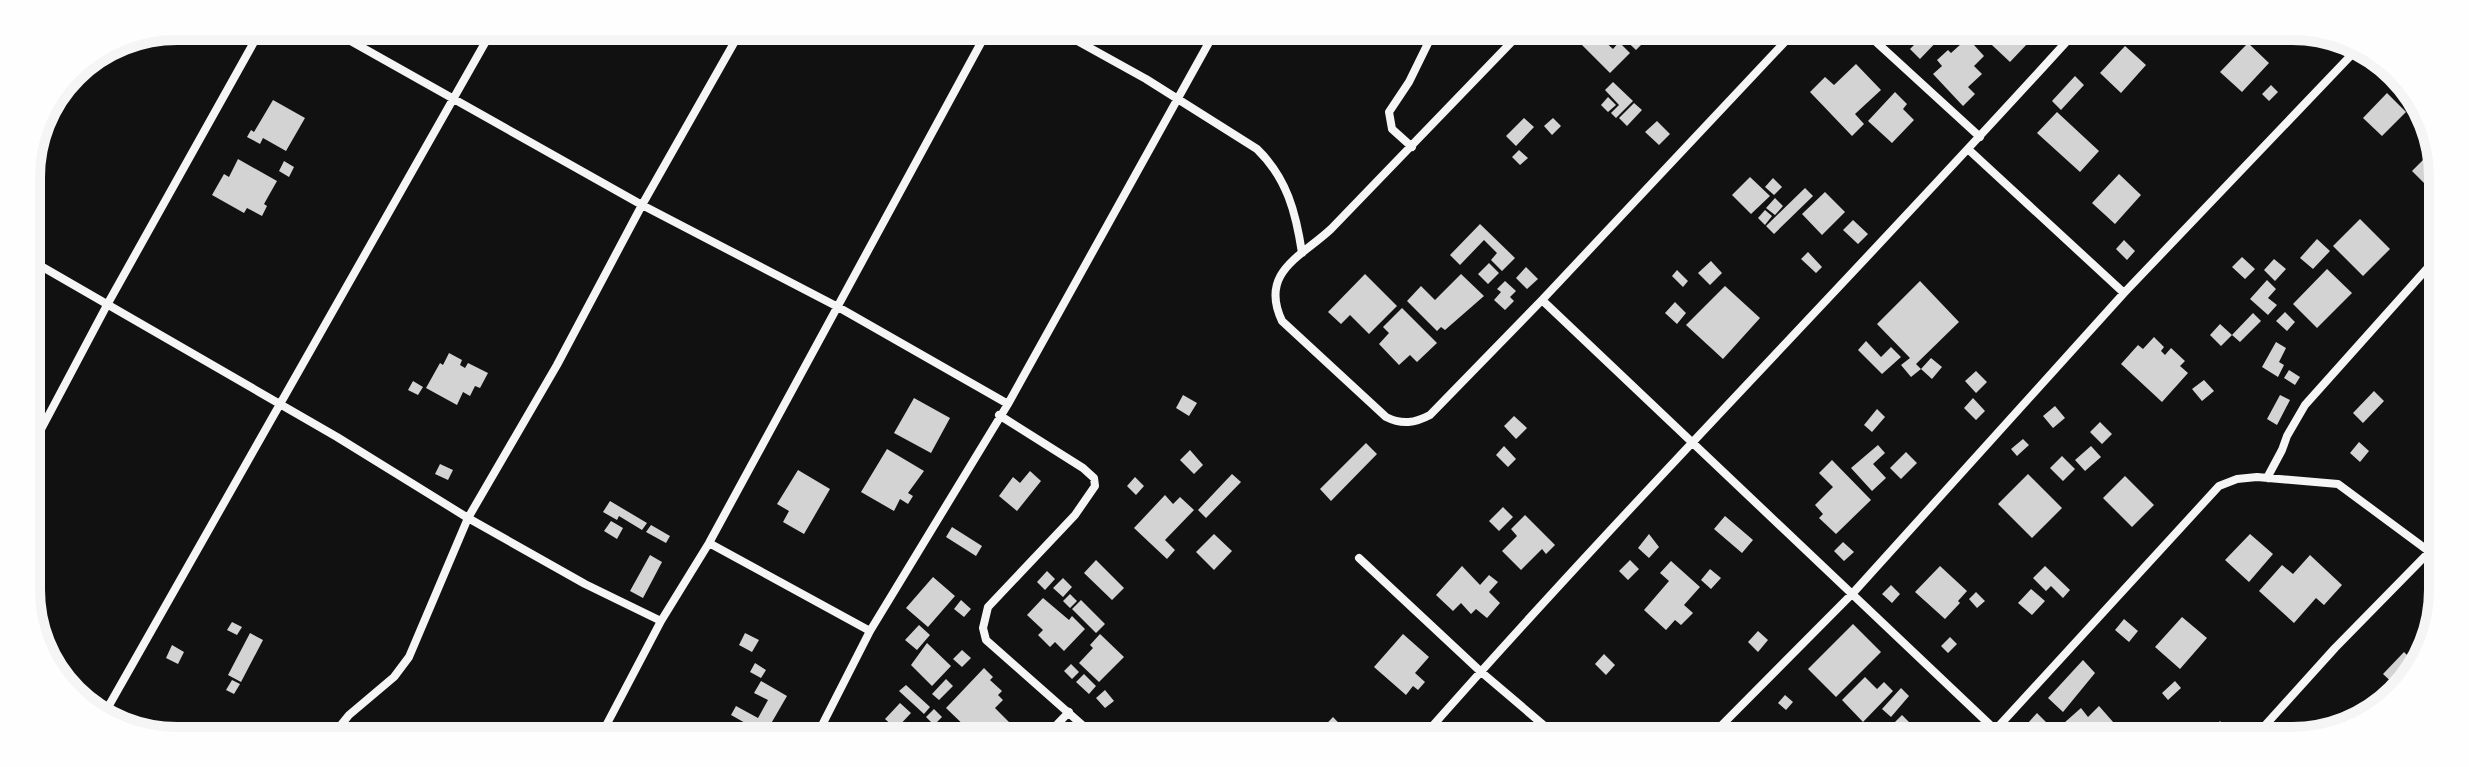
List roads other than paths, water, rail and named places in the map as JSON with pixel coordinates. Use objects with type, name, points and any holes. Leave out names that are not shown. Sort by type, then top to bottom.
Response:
[{"type":"street","points":[[40,431],[255,40]]},
{"type":"street","points":[[349,40],[642,205],[838,307],[1008,404]]},
{"type":"street","points":[[107,708],[486,40]]},
{"type":"street","points":[[339,727],[394,677],[409,657],[468,518],[557,365],[642,205],[736,40]]},
{"type":"street","points":[[605,727],[983,40]]},
{"type":"street","points":[[1075,40],[1241,137],[1272,163],[1283,180],[1302,253]]},
{"type":"street","points":[[821,727],[870,631],[1008,404],[1210,40]]},
{"type":"street","points":[[1412,147],[1392,129],[1389,112],[1409,82],[1430,40]]},
{"type":"street","points":[[1514,40],[1331,229],[1290,260],[1278,279],[1275,301],[1282,321],[1386,417],[1401,423],[1430,415],[1787,40]]},
{"type":"street","points":[[1874,40],[1980,137]]},
{"type":"street","points":[[1431,727],[1480,671],[1969,150],[2068,40]]},
{"type":"street","points":[[1720,727],[1853,593],[2124,293],[2352,54]]},
{"type":"street","points":[[1969,150],[2124,293]]},
{"type":"street","points":[[40,266],[468,518],[585,584],[661,621]]},
{"type":"street","points":[[2267,478],[2305,405],[2429,266]]},
{"type":"street","points":[[1542,300],[1992,727]]},
{"type":"street","points":[[999,415],[1094,478],[1095,486],[1085,503],[988,607],[983,628],[986,640],[1085,727]]},
{"type":"street","points":[[1998,727],[2219,486],[2246,477],[2338,484],[2429,550]]},
{"type":"street","points":[[709,543],[870,631]]},
{"type":"street","points":[[2264,727],[2429,552]]},
{"type":"street","points":[[1359,558],[1480,671],[1546,727]]},
{"type":"street","points":[[1055,727],[1069,712]]}]
